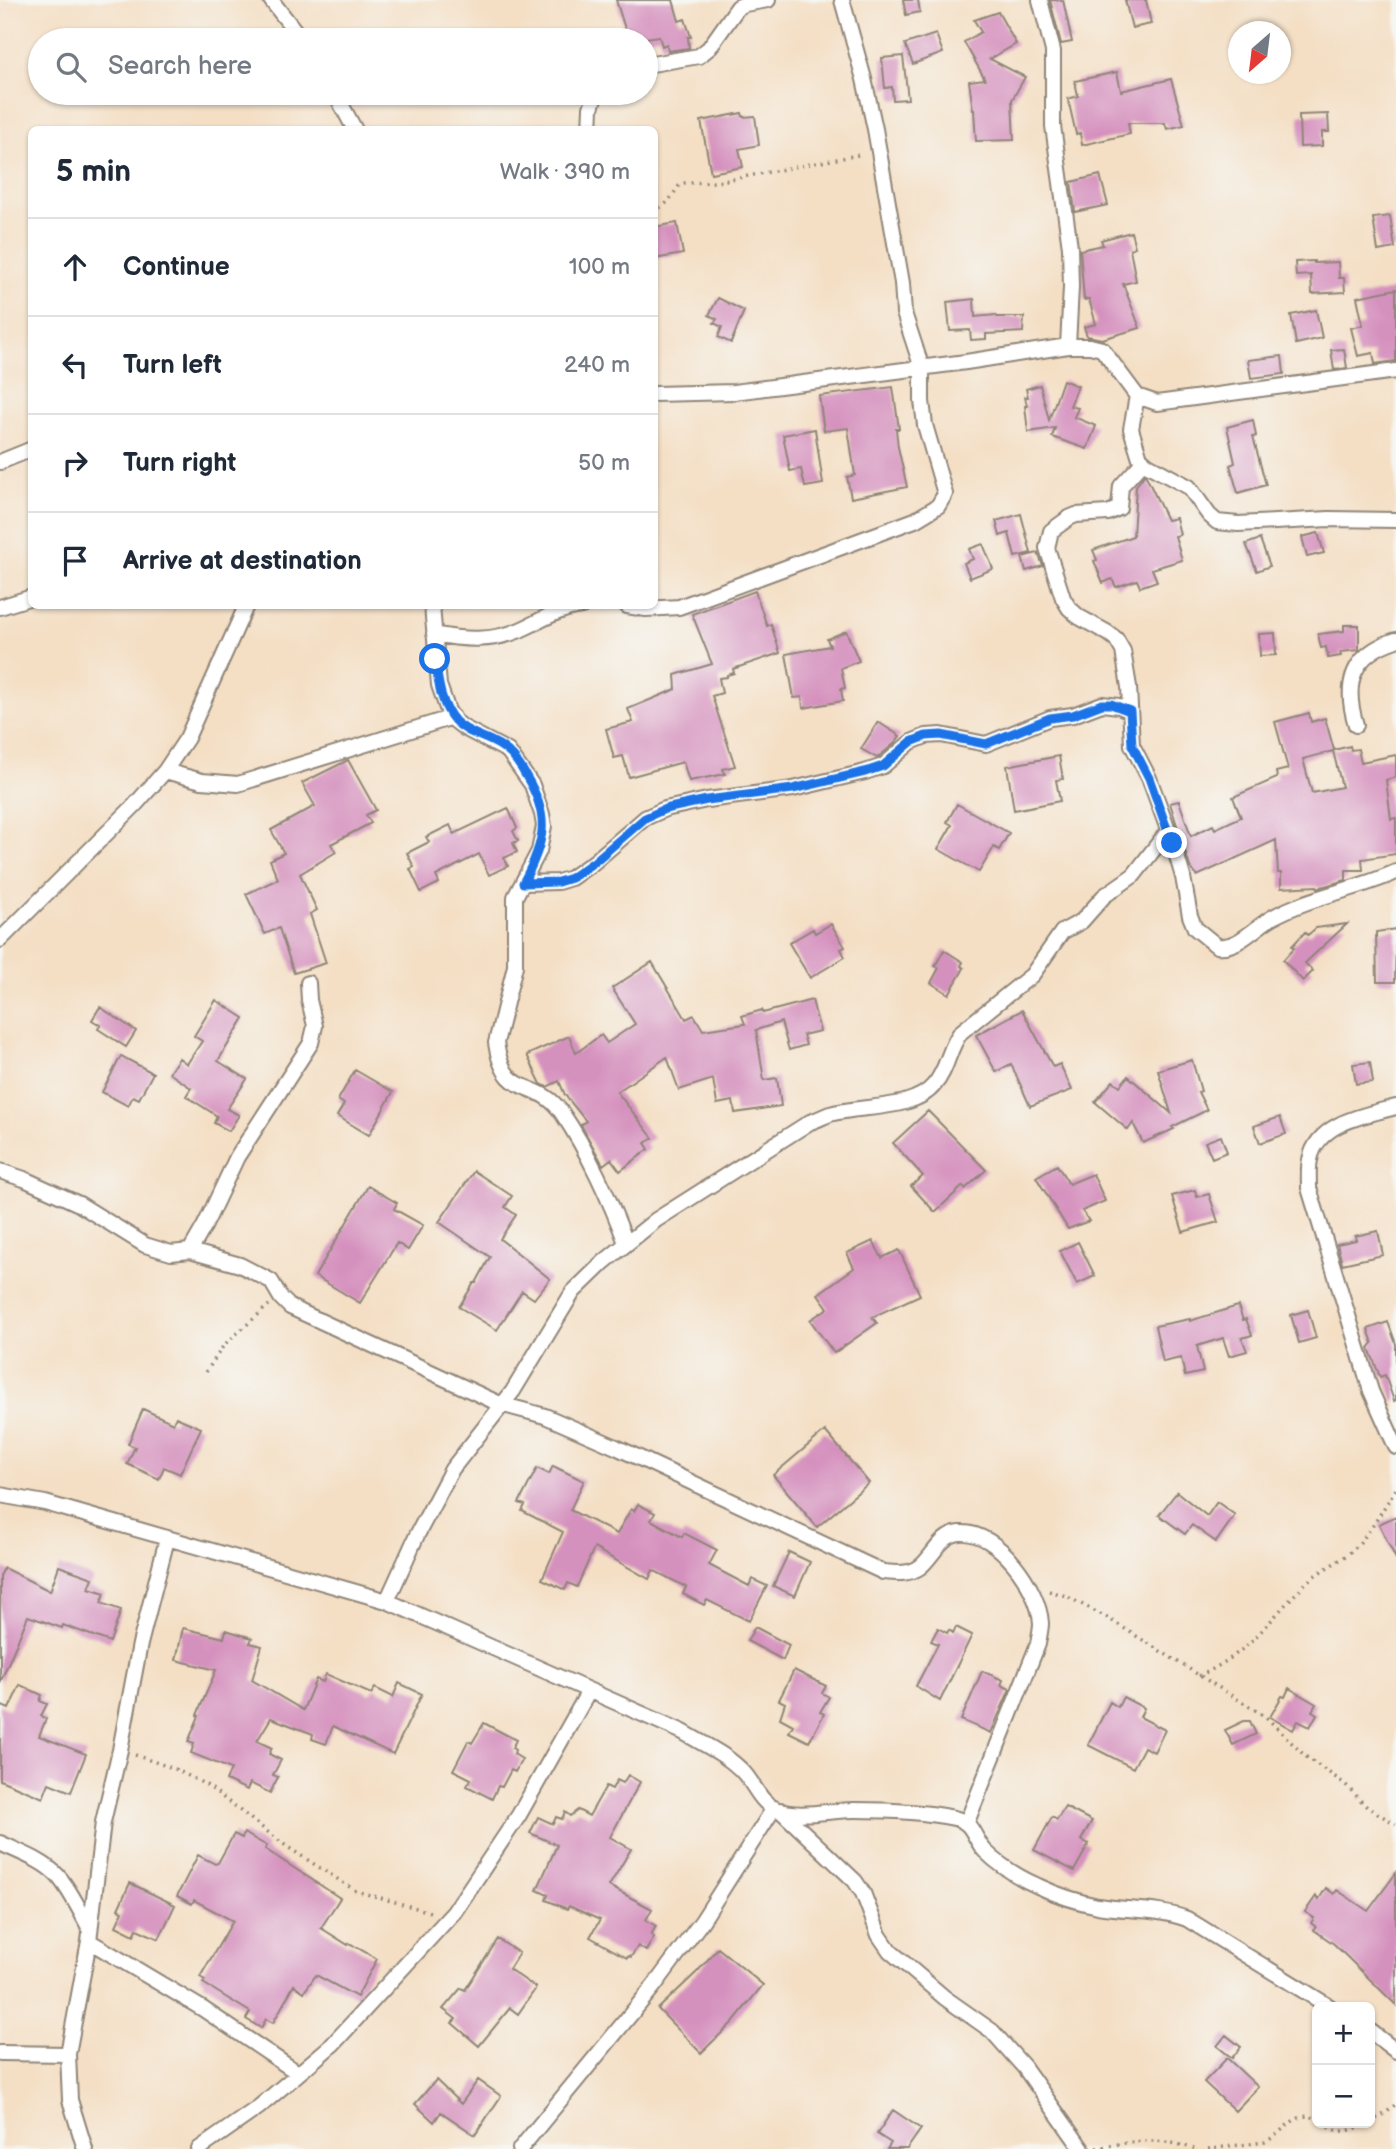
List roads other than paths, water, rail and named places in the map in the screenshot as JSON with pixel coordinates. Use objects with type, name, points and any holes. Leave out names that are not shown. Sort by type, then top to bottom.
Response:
[{"type":"street","points":[[271,0],[293,28]]},
{"type":"street","points":[[658,63],[699,56],[709,48],[738,7],[768,0]]},
{"type":"street","points":[[658,608],[679,607],[915,520],[938,506],[945,494],[925,425],[922,368],[904,313],[902,283],[879,151],[864,79],[842,0]]},
{"type":"street","points":[[1040,0],[1053,51],[1053,125],[1070,247],[1068,346]]},
{"type":"street","points":[[341,105],[353,126]]},
{"type":"street","points":[[590,126],[592,105]]},
{"type":"street","points":[[658,394],[734,392],[1068,346],[1090,346],[1106,352],[1137,396],[1146,400],[1170,402],[1396,370]]},
{"type":"street","points":[[1137,396],[1131,429],[1143,462],[1189,486],[1209,515],[1223,523],[1329,519],[1396,520]]},
{"type":"street","points":[[0,462],[28,451]]},
{"type":"street","points":[[1143,462],[1121,486],[1121,505],[1116,510],[1069,518],[1051,531],[1047,543],[1060,589],[1069,608],[1079,617],[1108,632],[1123,651],[1132,745],[1149,778],[1168,831],[1183,877],[1190,916],[1195,928],[1217,946],[1224,947],[1234,944],[1275,916],[1396,872]]},
{"type":"street","points":[[0,607],[28,598]]},
{"type":"street","points":[[0,940],[135,805],[165,771],[187,738],[245,609]]},
{"type":"street","points":[[432,609],[440,693],[453,717],[464,728],[508,751],[525,774],[538,799],[544,826],[541,845],[515,897],[515,966],[496,1043],[498,1055],[509,1079],[552,1102],[562,1114],[605,1193],[626,1244]]},
{"type":"street","points":[[434,634],[467,640],[489,638],[518,631],[553,614],[571,609]]},
{"type":"street","points":[[1356,724],[1349,689],[1354,673],[1364,657],[1377,646],[1396,640]]},
{"type":"street","points":[[523,883],[558,882],[571,878],[645,818],[665,809],[707,800],[793,789],[865,772],[883,766],[911,742],[926,736],[941,735],[986,744],[1050,718],[1073,715],[1102,704],[1111,704],[1130,711]]},
{"type":"street","points":[[165,771],[202,781],[238,784],[453,717]]},
{"type":"street","points":[[387,1601],[417,1535],[452,1469],[500,1404],[513,1391],[573,1292],[656,1220],[810,1122],[832,1114],[920,1097],[931,1090],[944,1072],[953,1043],[961,1032],[1032,975],[1059,935],[1082,921],[1104,896],[1135,875],[1168,831]]},
{"type":"street","points":[[190,1251],[237,1157],[311,1043],[315,1026],[308,983]]},
{"type":"street","points":[[1396,1107],[1335,1125],[1320,1140],[1310,1158],[1309,1188],[1371,1391],[1396,1447]]},
{"type":"street","points":[[0,1171],[24,1178],[79,1204],[145,1245],[171,1253],[190,1251],[240,1265],[266,1278],[290,1307],[500,1404],[545,1416],[883,1572],[902,1574],[919,1568],[943,1541],[960,1533],[981,1538],[996,1547],[1011,1560],[1029,1587],[1041,1622],[1038,1644],[967,1822]]},
{"type":"street","points":[[0,1496],[45,1503],[387,1601],[683,1732],[728,1759],[745,1774],[756,1792],[855,1881],[863,1893],[879,1935],[890,1951],[944,1998],[992,2031],[1024,2067],[1082,2149]]},
{"type":"street","points":[[85,2149],[70,2100],[68,2054],[89,1935],[103,1822],[120,1751],[138,1654],[167,1539]]},
{"type":"street","points":[[199,2149],[258,2107],[342,2035],[450,1917],[519,1815],[589,1691]]},
{"type":"street","points":[[777,1809],[801,1814],[852,1810],[899,1811],[948,1816],[967,1822],[984,1849],[1037,1886],[1079,1902],[1171,1913],[1187,1919],[1322,2002]]},
{"type":"street","points":[[520,2149],[654,1986],[702,1921],[777,1809]]},
{"type":"street","points":[[0,1843],[43,1864],[59,1877],[89,1935],[298,2073]]},
{"type":"street","points":[[1375,2035],[1396,2051]]},
{"type":"street","points":[[0,2053],[68,2054]]}]
